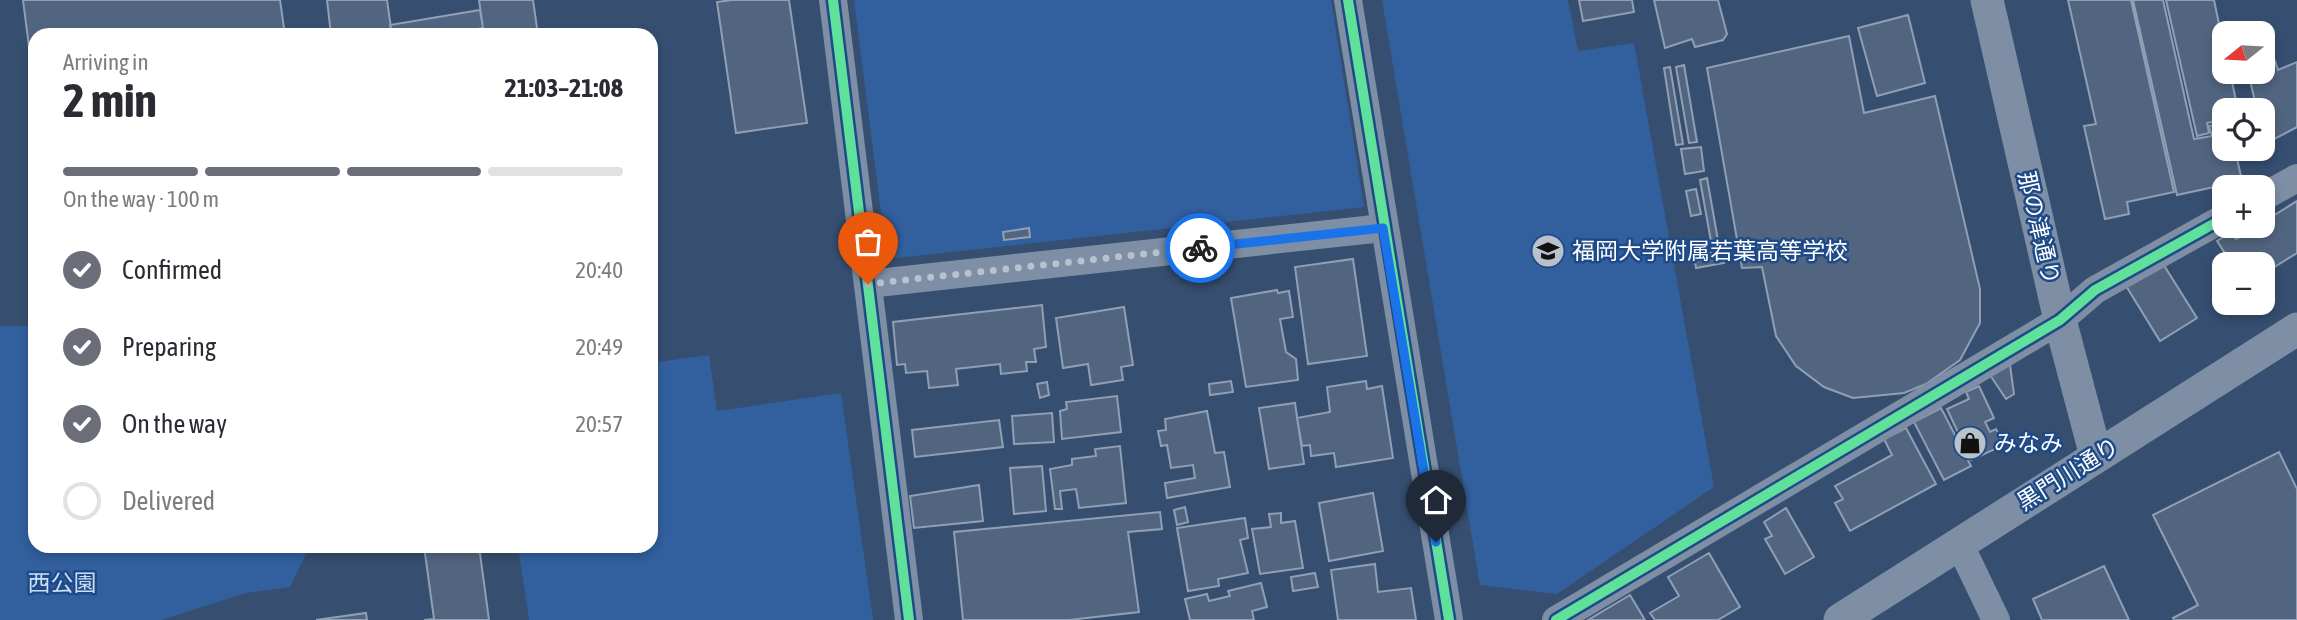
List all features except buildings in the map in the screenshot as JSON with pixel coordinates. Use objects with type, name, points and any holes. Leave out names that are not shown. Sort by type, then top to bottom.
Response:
[{"type":"street","points":[[832,0],[909,620]]},
{"type":"street","points":[[1348,0],[1383,228],[1449,620]]},
{"type":"street","name":"那の津通り","points":[[1987,0],[2060,320],[2095,456]]},
{"type":"street","points":[[2275,190],[2297,178]]},
{"type":"street","points":[[1556,620],[2060,320],[2095,290],[2212,225]]},
{"type":"street","points":[[868,284],[1383,228]]},
{"type":"street","name":"黒門川通り","points":[[1840,620],[2297,329]]},
{"type":"street","points":[[1959,543],[1996,620]]},
{"type":"green space","points":[[854,0],[1331,0],[1364,207],[887,259]]},
{"type":"green space","name":"福岡大学附属若葉高等学校","points":[[1382,0],[1568,0],[1578,51],[1634,43],[1714,487],[1557,594],[1480,585]]},
{"type":"green space","name":"西公園","points":[[0,326],[28,326],[28,553],[307,553],[290,587],[246,593],[161,620],[0,620]]},
{"type":"green space","points":[[709,355],[717,411],[841,393],[873,620],[529,620],[519,553],[658,553],[658,362]]},
{"type":"cycle path","points":[[833,0],[909,620]]},
{"type":"cycle path","points":[[1348,0],[1449,620]]},
{"type":"cycle path","points":[[1556,620],[2060,320],[2095,290],[2212,225]]},
{"type":"way so far","points":[[868,284],[1200,248]]},
{"type":"place","name":"福岡大学附属若葉高等学校","points":[[1548,251]]},
{"type":"place","name":"みなみ","points":[[1970,443]]},
{"type":"route","points":[[1200,248],[1383,228],[1436,542]]}]
